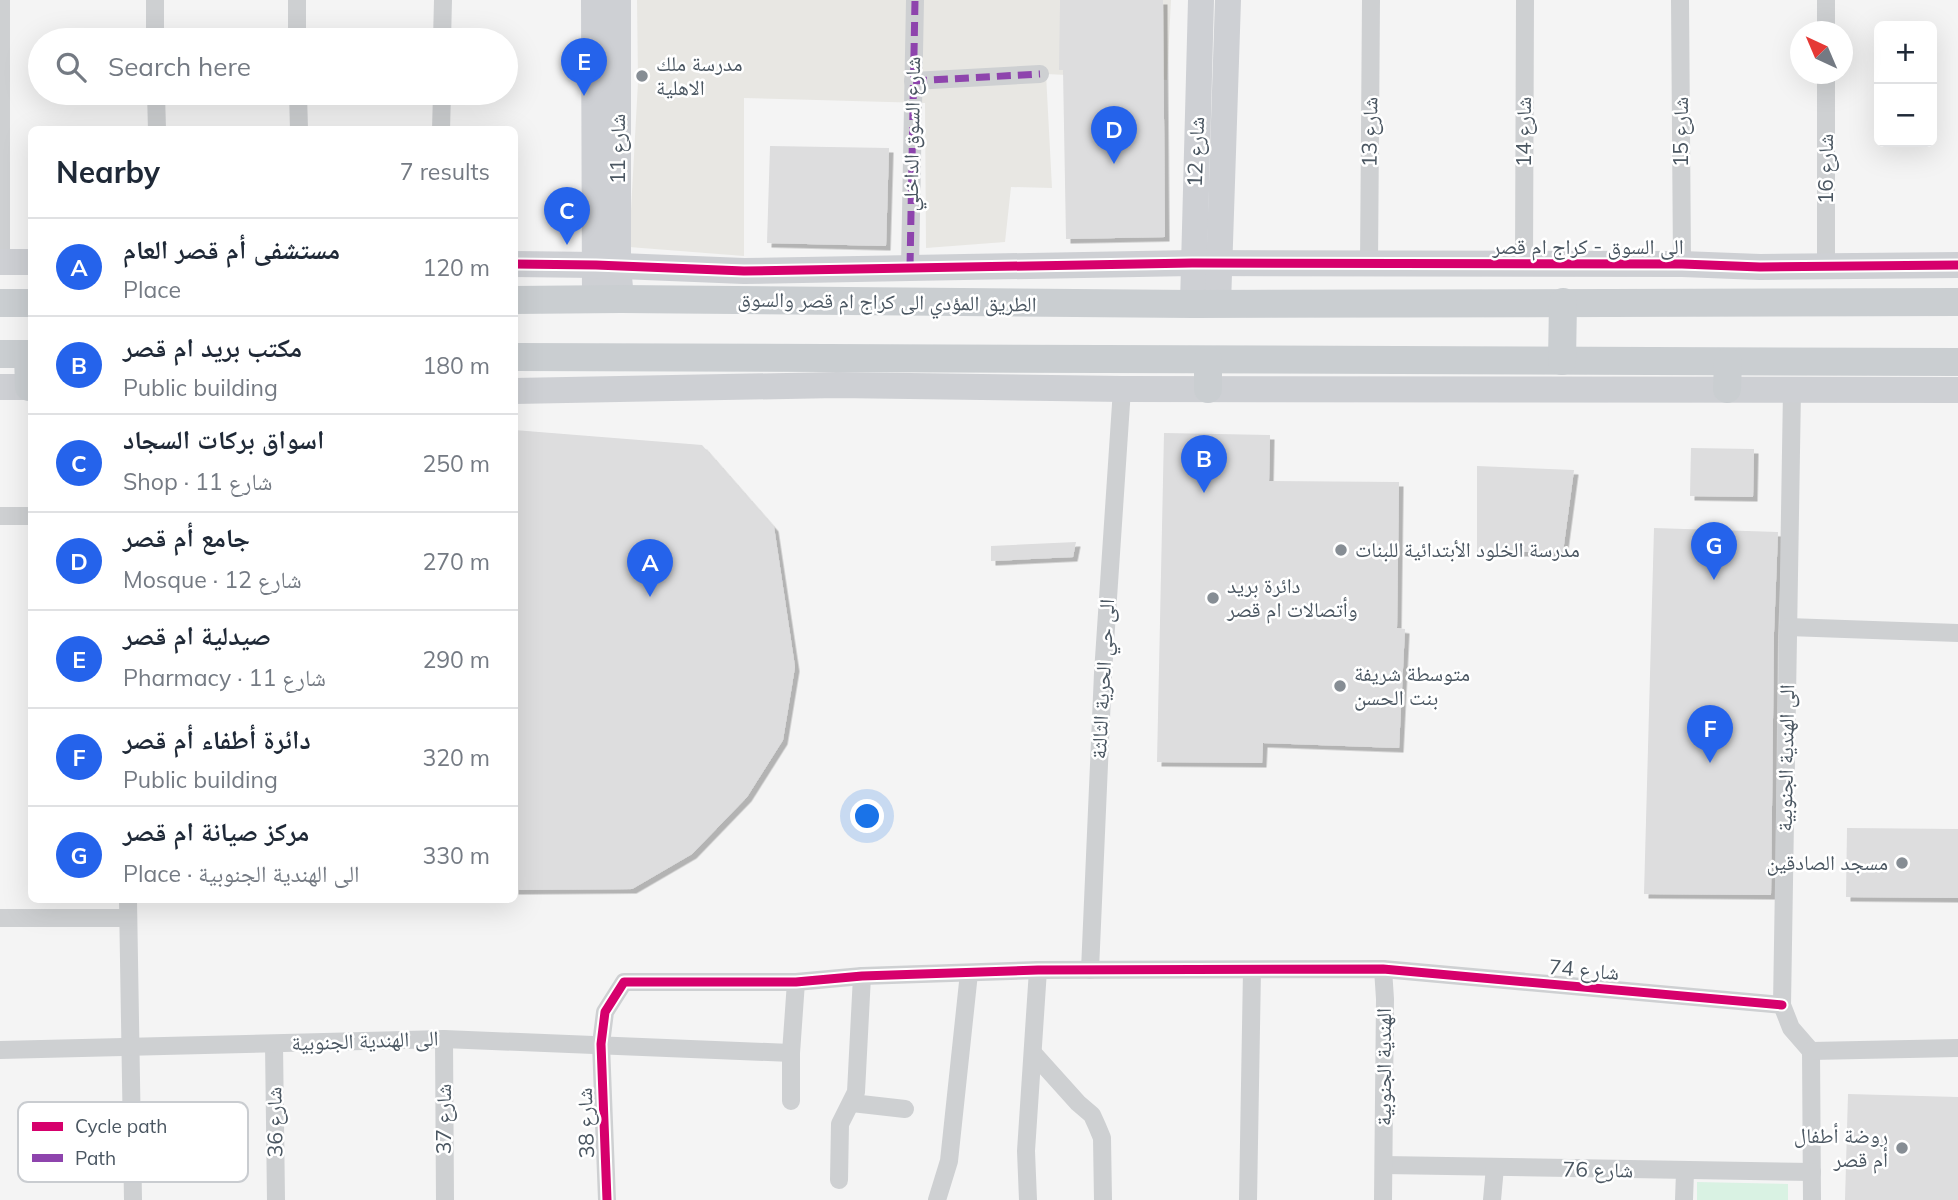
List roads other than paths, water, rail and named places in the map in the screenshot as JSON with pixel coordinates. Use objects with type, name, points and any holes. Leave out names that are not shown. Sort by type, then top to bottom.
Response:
[{"type":"main road","name":"الطريق المؤدي الى كراج ام قصر والسوق","points":[[518,300],[1205,304],[1958,302]]},
{"type":"main road","points":[[1562,361],[1563,302]]},
{"type":"main road","points":[[0,303],[28,303]]},
{"type":"main road","points":[[0,354],[28,354]]},
{"type":"main road","points":[[518,357],[1562,361],[1728,376],[1958,362]]},
{"type":"main road","points":[[1208,360],[1209,388]]},
{"type":"street","points":[[1,0],[0,262],[28,262]]},
{"type":"street","points":[[155,0],[155,28]]},
{"type":"street","points":[[297,0],[298,28]]},
{"type":"street","points":[[442,28],[443,0]]},
{"type":"street","name":"شارع 11","points":[[594,0],[608,299]]},
{"type":"street","name":"شارع 11","points":[[607,265],[618,0]]},
{"type":"street","name":"شارع السوق الداخلي","points":[[909,267],[915,0]]},
{"type":"street","name":"شارع 12","points":[[1201,0],[1205,304]]},
{"type":"street","name":"شارع 12","points":[[1205,263],[1228,0]]},
{"type":"street","name":"شارع 13","points":[[1369,264],[1371,0]]},
{"type":"street","name":"شارع 14","points":[[1524,264],[1525,0]]},
{"type":"street","name":"شارع 15","points":[[1680,0],[1682,264]]},
{"type":"street","points":[[1826,0],[1826,21]]},
{"type":"street","points":[[913,81],[1040,74]]},
{"type":"street","name":"شارع 16","points":[[1826,84],[1826,265]]},
{"type":"street","points":[[156,105],[157,126]]},
{"type":"street","points":[[298,105],[299,126]]},
{"type":"street","points":[[441,126],[442,105]]},
{"type":"street","name":"الى السوق - كراج ام قصر","points":[[518,264],[744,271],[1205,263],[1682,264],[1760,267],[1958,265]]},
{"type":"street","points":[[518,391],[837,385],[1209,388],[1728,376],[1792,390],[1958,390]]},
{"type":"street","points":[[0,387],[28,387]]},
{"type":"street","name":"الى حي الحرية الثالثة","points":[[1090,970],[1103,673],[1122,389]]},
{"type":"street","name":"الى الهندية الجنوبية","points":[[1792,390],[1782,1005],[1791,1028],[1811,1051]]},
{"type":"street","points":[[0,516],[28,516]]},
{"type":"street","points":[[1788,627],[1958,633]]},
{"type":"street","points":[[128,903],[130,1102]]},
{"type":"street","points":[[0,918],[128,918]]},
{"type":"street","name":"شارع 74","points":[[796,982],[862,976],[1038,970],[1383,969],[1782,1005]]},
{"type":"street","name":"الهندية الجنوبية","points":[[1382,1200],[1385,999],[1383,969]]},
{"type":"street","points":[[1028,1200],[1026,1151],[1038,970]]},
{"type":"street","points":[[1248,1200],[1252,970]]},
{"type":"street","points":[[937,1200],[949,1161],[969,973]]},
{"type":"street","points":[[839,1180],[840,1124],[856,1092],[862,976]]},
{"type":"street","name":"شارع 38","points":[[607,1200],[601,1044],[605,1012],[624,982],[796,982]]},
{"type":"street","points":[[791,1101],[796,982]]},
{"type":"street","name":"الى الهندية الجنوبية","points":[[0,1050],[444,1039],[791,1053]]},
{"type":"street","name":"شارع 37","points":[[444,1039],[445,1200]]},
{"type":"street","name":"شارع 36","points":[[274,1044],[276,1200]]},
{"type":"street","points":[[1812,1200],[1811,1051],[1958,1048]]},
{"type":"street","points":[[1033,1053],[1092,1115],[1102,1138],[1103,1200]]},
{"type":"street","points":[[852,1102],[905,1110]]},
{"type":"street","name":"شارع 76","points":[[1384,1165],[1812,1172]]},
{"type":"street","points":[[1492,1200],[1495,1167]]},
{"type":"street","points":[[1684,1200],[1685,1172]]},
{"type":"street","points":[[133,1182],[133,1200]]},
{"type":"place","name":"مدرسة ملك الاهلية","points":[[642,76]]},
{"type":"place","name":"صيدلية ام قصر","points":[[584,96]]},
{"type":"place","name":"جامع أم قصر","points":[[1114,164]]},
{"type":"place","name":"اسواق بركات السجاد","points":[[567,245]]},
{"type":"place","name":"مكتب بريد ام قصر","points":[[1204,493]]},
{"type":"place","name":"مدرسة الخلود الأبتدائية للبنات","points":[[1341,550]]},
{"type":"place","name":"مركز صيانة ام قصر","points":[[1714,580]]},
{"type":"place","name":"مستشفى أم قصر العام","points":[[650,597]]},
{"type":"place","name":"دائرة بريد وأتصالات ام قصر","points":[[1213,598]]},
{"type":"place","name":"متوسطة شريفة بنت الحسن","points":[[1340,686]]},
{"type":"place","name":"دائرة أطفاء أم قصر","points":[[1710,763]]},
{"type":"place","name":"مسجد الصادقين","points":[[1902,863]]},
{"type":"place","name":"روضة أطفال أم قصر","points":[[1902,1148]]}]
